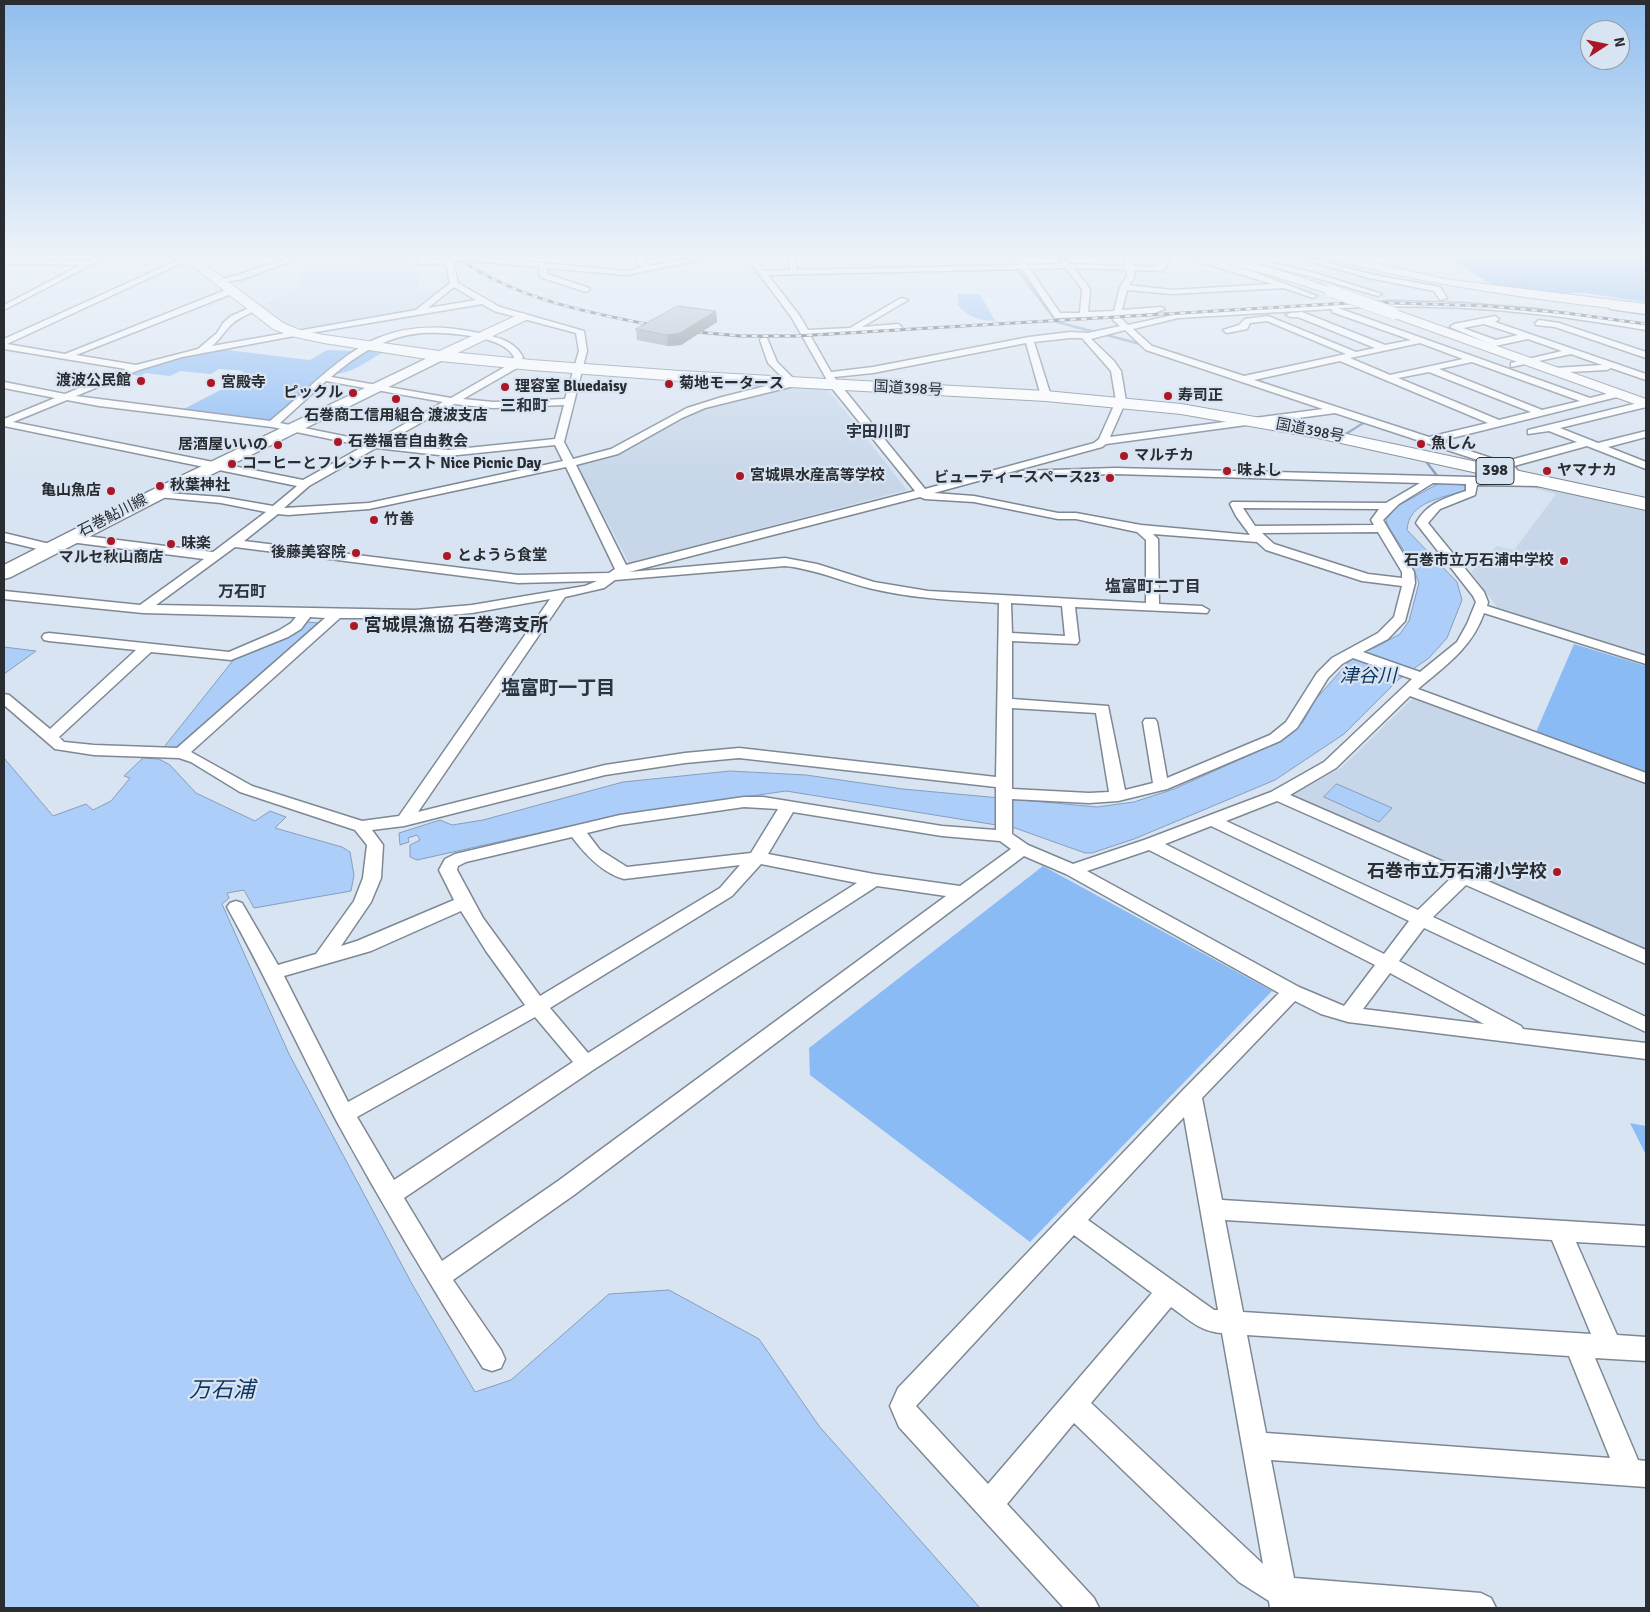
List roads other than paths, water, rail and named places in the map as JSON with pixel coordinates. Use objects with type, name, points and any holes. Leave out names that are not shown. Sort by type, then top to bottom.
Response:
[{"type":"highway","name":"国道398号","points":[[291,331],[367,346],[440,356],[517,363],[792,382],[830,380],[1046,396],[1181,409],[1258,421],[1509,470],[1551,484],[1646,504]]},
{"type":"main road","name":"石巻鮎川線","points":[[4,573],[215,465],[440,356]]},
{"type":"street","points":[[4,342],[28,331]]},
{"type":"street","points":[[67,356],[130,331]]},
{"type":"street","points":[[200,352],[222,331]]},
{"type":"street","points":[[4,422],[136,368],[200,352],[306,331]]},
{"type":"street","points":[[272,424],[295,407],[323,378],[348,358],[367,346],[393,336],[418,331]]},
{"type":"street","points":[[142,609],[275,511],[305,484],[454,401],[517,363],[518,353],[514,347],[506,342],[441,331]]},
{"type":"street","points":[[440,356],[492,331]]},
{"type":"street","points":[[580,331],[583,351],[559,442],[568,464],[622,570]]},
{"type":"street","points":[[831,331],[805,333],[830,380],[926,496],[974,499],[1058,516],[1076,516],[1141,529],[1256,534],[1381,528]]},
{"type":"street","points":[[830,380],[1029,340],[1093,335],[1107,331]]},
{"type":"street","points":[[1128,331],[1146,346],[1246,378],[1368,421],[1431,440],[1509,470],[1592,445],[1646,434]]},
{"type":"street","points":[[1230,331],[1243,337]]},
{"type":"street","points":[[1305,331],[1354,354]]},
{"type":"street","points":[[1342,331],[1384,348]]},
{"type":"street","points":[[1396,331],[1590,401]]},
{"type":"street","points":[[1444,331],[1646,404]]},
{"type":"street","points":[[1465,331],[1495,343],[1528,336]]},
{"type":"street","points":[[1514,331],[1646,377]]},
{"type":"street","points":[[1577,331],[1608,342],[1644,362]]},
{"type":"street","points":[[1499,368],[1631,337],[1636,331]]},
{"type":"street","points":[[4,595],[142,609],[306,614],[434,613],[472,609],[594,587],[622,570],[996,474],[1098,445],[1103,441],[1121,403],[1116,371],[1111,363],[1086,339],[1093,335]]},
{"type":"street","points":[[158,494],[221,500],[288,512],[368,506],[602,456],[630,446],[663,423],[691,410],[787,385],[792,382],[773,362],[764,340]]},
{"type":"street","points":[[1029,340],[1046,396]]},
{"type":"street","points":[[1246,378],[1422,340]]},
{"type":"street","points":[[4,346],[136,368]]},
{"type":"street","points":[[1339,357],[1499,424]]},
{"type":"street","points":[[1388,378],[1474,359]]},
{"type":"street","points":[[1554,370],[1644,362]]},
{"type":"street","points":[[1430,369],[1542,413]]},
{"type":"street","points":[[323,378],[454,401],[507,405],[570,402]]},
{"type":"street","points":[[4,385],[99,403],[272,424],[374,445],[448,453],[559,442]]},
{"type":"street","points":[[1431,440],[1618,394]]},
{"type":"street","points":[[1532,432],[1646,404]]},
{"type":"street","points":[[1103,441],[1335,410]]},
{"type":"street","points":[[4,422],[305,484]]},
{"type":"street","points":[[1550,428],[1646,466]]},
{"type":"street","points":[[996,474],[1115,471],[1472,480],[1551,484]]},
{"type":"street","points":[[4,698],[60,746],[181,753],[196,759],[246,789],[361,826],[404,821],[605,770],[685,758],[739,753],[1005,792],[1089,798],[1118,796],[1161,786],[1275,738],[1292,725],[1322,676],[1337,661],[1383,636],[1400,618],[1409,583],[1408,572],[1402,560],[1377,520],[1388,506],[1425,486],[1432,479]]},
{"type":"street","points":[[1072,870],[1150,844],[1277,795],[1330,765],[1408,690],[1462,644],[1481,608],[1482,602],[1479,595],[1422,523],[1425,515],[1433,509],[1449,500],[1471,493],[1472,480]]},
{"type":"street","points":[[1388,506],[1236,504],[1238,510],[1256,534],[1270,547],[1366,578],[1409,583]]},
{"type":"street","points":[[1141,529],[1152,539],[1152,607]]},
{"type":"street","points":[[4,537],[50,548]]},
{"type":"street","points":[[70,538],[214,556]]},
{"type":"street","points":[[233,543],[508,579],[610,577],[785,562],[811,565],[890,590],[928,595],[1202,610]]},
{"type":"street","points":[[404,821],[561,593]]},
{"type":"street","points":[[1004,832],[1005,599]]},
{"type":"street","points":[[1005,637],[1072,641],[1068,602]]},
{"type":"street","points":[[1481,608],[1646,660]]},
{"type":"street","points":[[49,637],[231,656],[283,634],[296,626],[306,614]]},
{"type":"street","points":[[181,753],[337,614]]},
{"type":"street","points":[[50,737],[148,647]]},
{"type":"street","points":[[1351,653],[1423,678]]},
{"type":"street","points":[[1408,690],[1646,778]]},
{"type":"street","points":[[1005,703],[1103,709],[1118,796]]},
{"type":"street","points":[[1150,722],[1161,786]]},
{"type":"street","points":[[1277,795],[1646,958]]},
{"type":"street","points":[[586,1064],[537,1007],[463,903],[448,870],[451,863],[461,858],[620,820],[744,802],[763,802],[942,831],[1004,832],[1022,849],[1072,870],[1292,992],[1328,1009],[1348,1015],[1646,1051]]},
{"type":"street","points":[[344,1114],[537,1007],[726,892],[757,858],[788,807]]},
{"type":"street","points":[[1211,820],[1646,1025]]},
{"type":"street","points":[[322,959],[362,902],[372,878],[375,845],[361,826]]},
{"type":"street","points":[[576,831],[594,854],[624,873],[757,858],[874,880],[964,892]]},
{"type":"street","points":[[1150,844],[1387,963],[1523,1036]]},
{"type":"street","points":[[438,1277],[566,1188],[1022,849]]},
{"type":"street","points":[[1348,1015],[1420,918],[1463,877]]},
{"type":"street","points":[[390,1195],[586,1064],[874,880]]},
{"type":"street","points":[[273,973],[364,946],[463,903]]},
{"type":"street","points":[[236,907],[273,973],[344,1114],[438,1277],[492,1359]]},
{"type":"street","points":[[1084,1608],[908,1418],[903,1406],[907,1397],[1072,1220],[1292,992]]},
{"type":"street","points":[[1191,1095],[1284,1600]]},
{"type":"street","points":[[1212,1209],[1646,1236]]},
{"type":"street","points":[[1072,1220],[1210,1321],[1646,1349]]},
{"type":"street","points":[[1559,1230],[1609,1346]]},
{"type":"street","points":[[988,1504],[1169,1291]]},
{"type":"street","points":[[1255,1445],[1638,1473],[1577,1344]]},
{"type":"street","points":[[1073,1404],[1249,1572],[1284,1600],[1481,1608]]},
{"type":"water","name":"津谷川","points":[[1440,483],[1465,485],[1465,490],[1428,502],[1420,507],[1409,520],[1407,530],[1457,582],[1462,600],[1447,638],[1429,658],[1399,679],[1344,734],[1275,780],[1134,839],[1092,853],[1085,853],[1015,828],[786,791],[615,816],[417,860],[410,857],[410,845],[420,840],[417,835],[408,838],[409,842],[400,845],[399,833],[440,820],[452,825],[483,820],[623,782],[730,771],[806,775],[903,789],[1097,807],[1134,802],[1174,789],[1283,740],[1303,722],[1315,700],[1354,656],[1400,634],[1409,621],[1419,583],[1410,560],[1386,520],[1396,507]]},
{"type":"water","points":[[306,622],[319,623],[180,749],[164,747],[235,658],[285,637]]},
{"type":"water","points":[[4,647],[36,651],[4,674]]},
{"type":"water","name":"万石浦","points":[[4,758],[53,816],[86,804],[93,810],[111,801],[130,778],[124,776],[143,758],[159,759],[170,765],[196,793],[255,821],[270,811],[286,817],[275,828],[342,847],[350,852],[354,875],[351,891],[254,908],[244,890],[227,893],[229,898],[222,904],[289,1054],[412,1284],[475,1392],[511,1380],[609,1294],[669,1290],[759,1339],[819,1426],[980,1608],[4,1608]]},
{"type":"water","points":[[1337,784],[1392,808],[1379,822],[1324,797]]},
{"type":"waterway","points":[[1092,331],[1144,345]]},
{"type":"waterway","points":[[1159,349],[1181,355]]},
{"type":"waterway","points":[[1250,378],[1285,390]]},
{"type":"waterway","points":[[1341,437],[1368,420]]},
{"type":"waterway","points":[[1425,460],[1438,477]]},
{"type":"railway","points":[[688,331],[740,336],[796,336],[876,331]]},
{"type":"place","name":"渡波公民館","points":[[141,381]]},
{"type":"place","name":"宮殿寺","points":[[211,383]]},
{"type":"place","name":"菊地モータース","points":[[669,384]]},
{"type":"place","name":"理容室 Bluedaisy","points":[[505,387]]},
{"type":"place","name":"ピックル","points":[[353,393]]},
{"type":"place","name":"寿司正","points":[[1168,396]]},
{"type":"place","name":"石巻商工信用組合 渡波支店","points":[[396,399]]},
{"type":"place","name":"石巻福音自由教会","points":[[338,442]]},
{"type":"place","name":"魚しん","points":[[1421,444]]},
{"type":"place","name":"居酒屋いいの","points":[[278,445]]},
{"type":"place","name":"マルチカ","points":[[1124,456]]},
{"type":"place","name":"コーヒーとフレンチトースト Nice Picnic Day","points":[[232,464]]},
{"type":"place","name":"味よし","points":[[1227,471]]},
{"type":"place","name":"ヤマナカ","points":[[1547,471]]},
{"type":"place","name":"宮城県水産高等学校","points":[[740,476]]},
{"type":"place","name":"ビューティースペース23","points":[[1110,478]]},
{"type":"place","name":"秋葉神社","points":[[160,486]]},
{"type":"place","name":"亀山魚店","points":[[111,491]]},
{"type":"place","name":"竹善","points":[[374,520]]},
{"type":"place","name":"マルセ秋山商店","points":[[111,541]]},
{"type":"place","name":"味楽","points":[[171,544]]},
{"type":"place","name":"後藤美容院","points":[[356,553]]},
{"type":"place","name":"とようら食堂","points":[[447,556]]},
{"type":"place","name":"石巻市立万石浦中学校","points":[[1564,561]]},
{"type":"place","name":"宮城県漁協 石巻湾支所","points":[[354,626]]},
{"type":"place","name":"石巻市立万石浦小学校","points":[[1557,872]]},
{"type":"district","name":"三和町","points":[[524,407]]},
{"type":"district","name":"宇田川町","points":[[878,433]]},
{"type":"district","name":"塩富町二丁目","points":[[1153,588]]},
{"type":"district","name":"万石町","points":[[242,593]]},
{"type":"district","name":"塩富町一丁目","points":[[558,689]]}]
